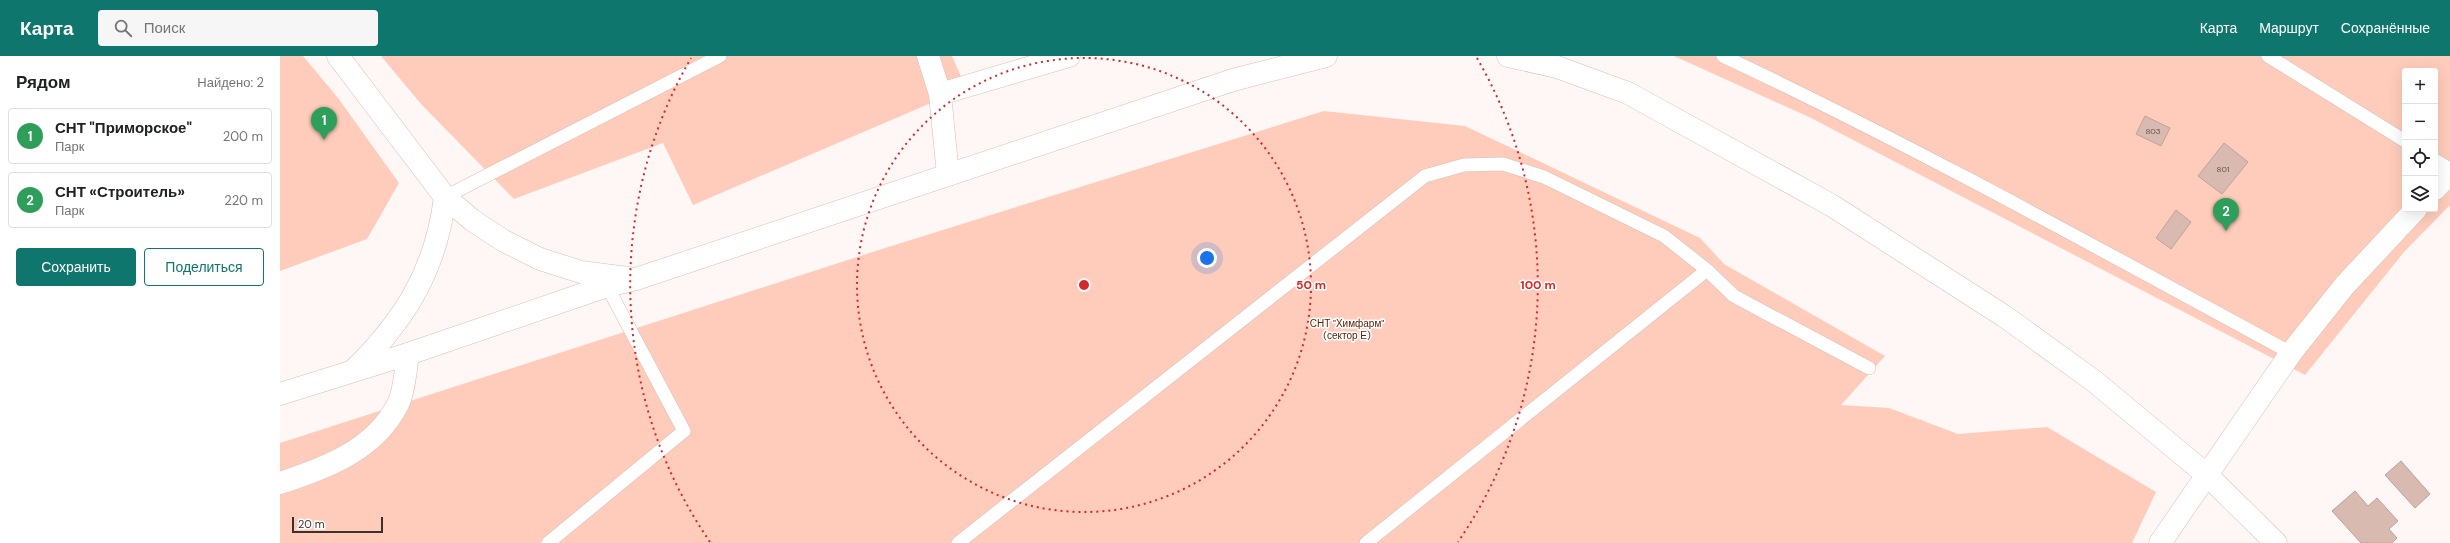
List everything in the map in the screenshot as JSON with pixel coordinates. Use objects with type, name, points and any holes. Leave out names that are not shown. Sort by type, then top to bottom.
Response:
[{"type":"main road","points":[[338,56],[445,197],[472,220],[540,259],[581,272],[636,279]]},
{"type":"main road","points":[[928,56],[940,94],[948,175]]},
{"type":"main road","points":[[940,94],[1069,56]]},
{"type":"main road","points":[[280,394],[408,354],[606,286],[636,279],[1233,80],[1326,56]]},
{"type":"main road","points":[[1508,56],[1557,67],[1628,93],[1831,205],[2010,321],[2094,381],[2207,475],[2276,543]]},
{"type":"main road","points":[[2438,186],[2450,174]]},
{"type":"main road","points":[[353,371],[383,342],[402,317],[416,292],[432,258],[442,221],[445,197]]},
{"type":"main road","points":[[2160,543],[2291,353],[2345,285],[2413,212]]},
{"type":"main road","points":[[280,483],[324,469],[371,441],[399,404],[408,354]]},
{"type":"lane","points":[[445,197],[720,56]]},
{"type":"lane","points":[[1723,56],[1804,94],[2046,220],[2291,353]]},
{"type":"lane","points":[[2268,56],[2403,140]]},
{"type":"lane","points":[[2438,162],[2450,169]]},
{"type":"lane","points":[[958,543],[1425,176],[1464,165],[1503,164],[1544,177],[1664,236],[1707,270],[1734,296],[1869,368]]},
{"type":"lane","points":[[1366,543],[1707,270]]},
{"type":"lane","points":[[548,543],[684,431],[606,286]]},
{"type":"green space","points":[[280,56],[303,56],[338,98],[399,183],[367,239],[280,271]]},
{"type":"green space","points":[[381,56],[952,56],[966,88],[693,205],[663,143],[514,199],[421,104]]},
{"type":"green space","points":[[1674,56],[2450,56],[2450,205],[2404,252],[2305,375],[1809,117]]},
{"type":"green space","name":"СНТ \"Химфарм\" (сектор Е)","points":[[1324,111],[1465,126],[1700,238],[1724,264],[1885,356],[1841,405],[1889,408],[1958,434],[2047,427],[2156,492],[2132,543],[280,543],[280,443],[885,248]]},
{"type":"building","points":[[2145,116],[2170,128],[2161,146],[2136,134]]},
{"type":"building","points":[[2224,143],[2248,162],[2222,194],[2198,176]]},
{"type":"building","points":[[2176,210],[2191,222],[2171,249],[2156,238]]},
{"type":"building","points":[[2401,461],[2430,494],[2415,508],[2385,475]]},
{"type":"building","points":[[2355,491],[2368,506],[2377,498],[2398,521],[2389,529],[2397,538],[2392,543],[2361,543],[2332,511]]},
{"type":"place","name":"СНТ \"Приморское\"","points":[[324,140]]},
{"type":"place","name":"СНТ «Строитель»","points":[[2226,231]]}]
